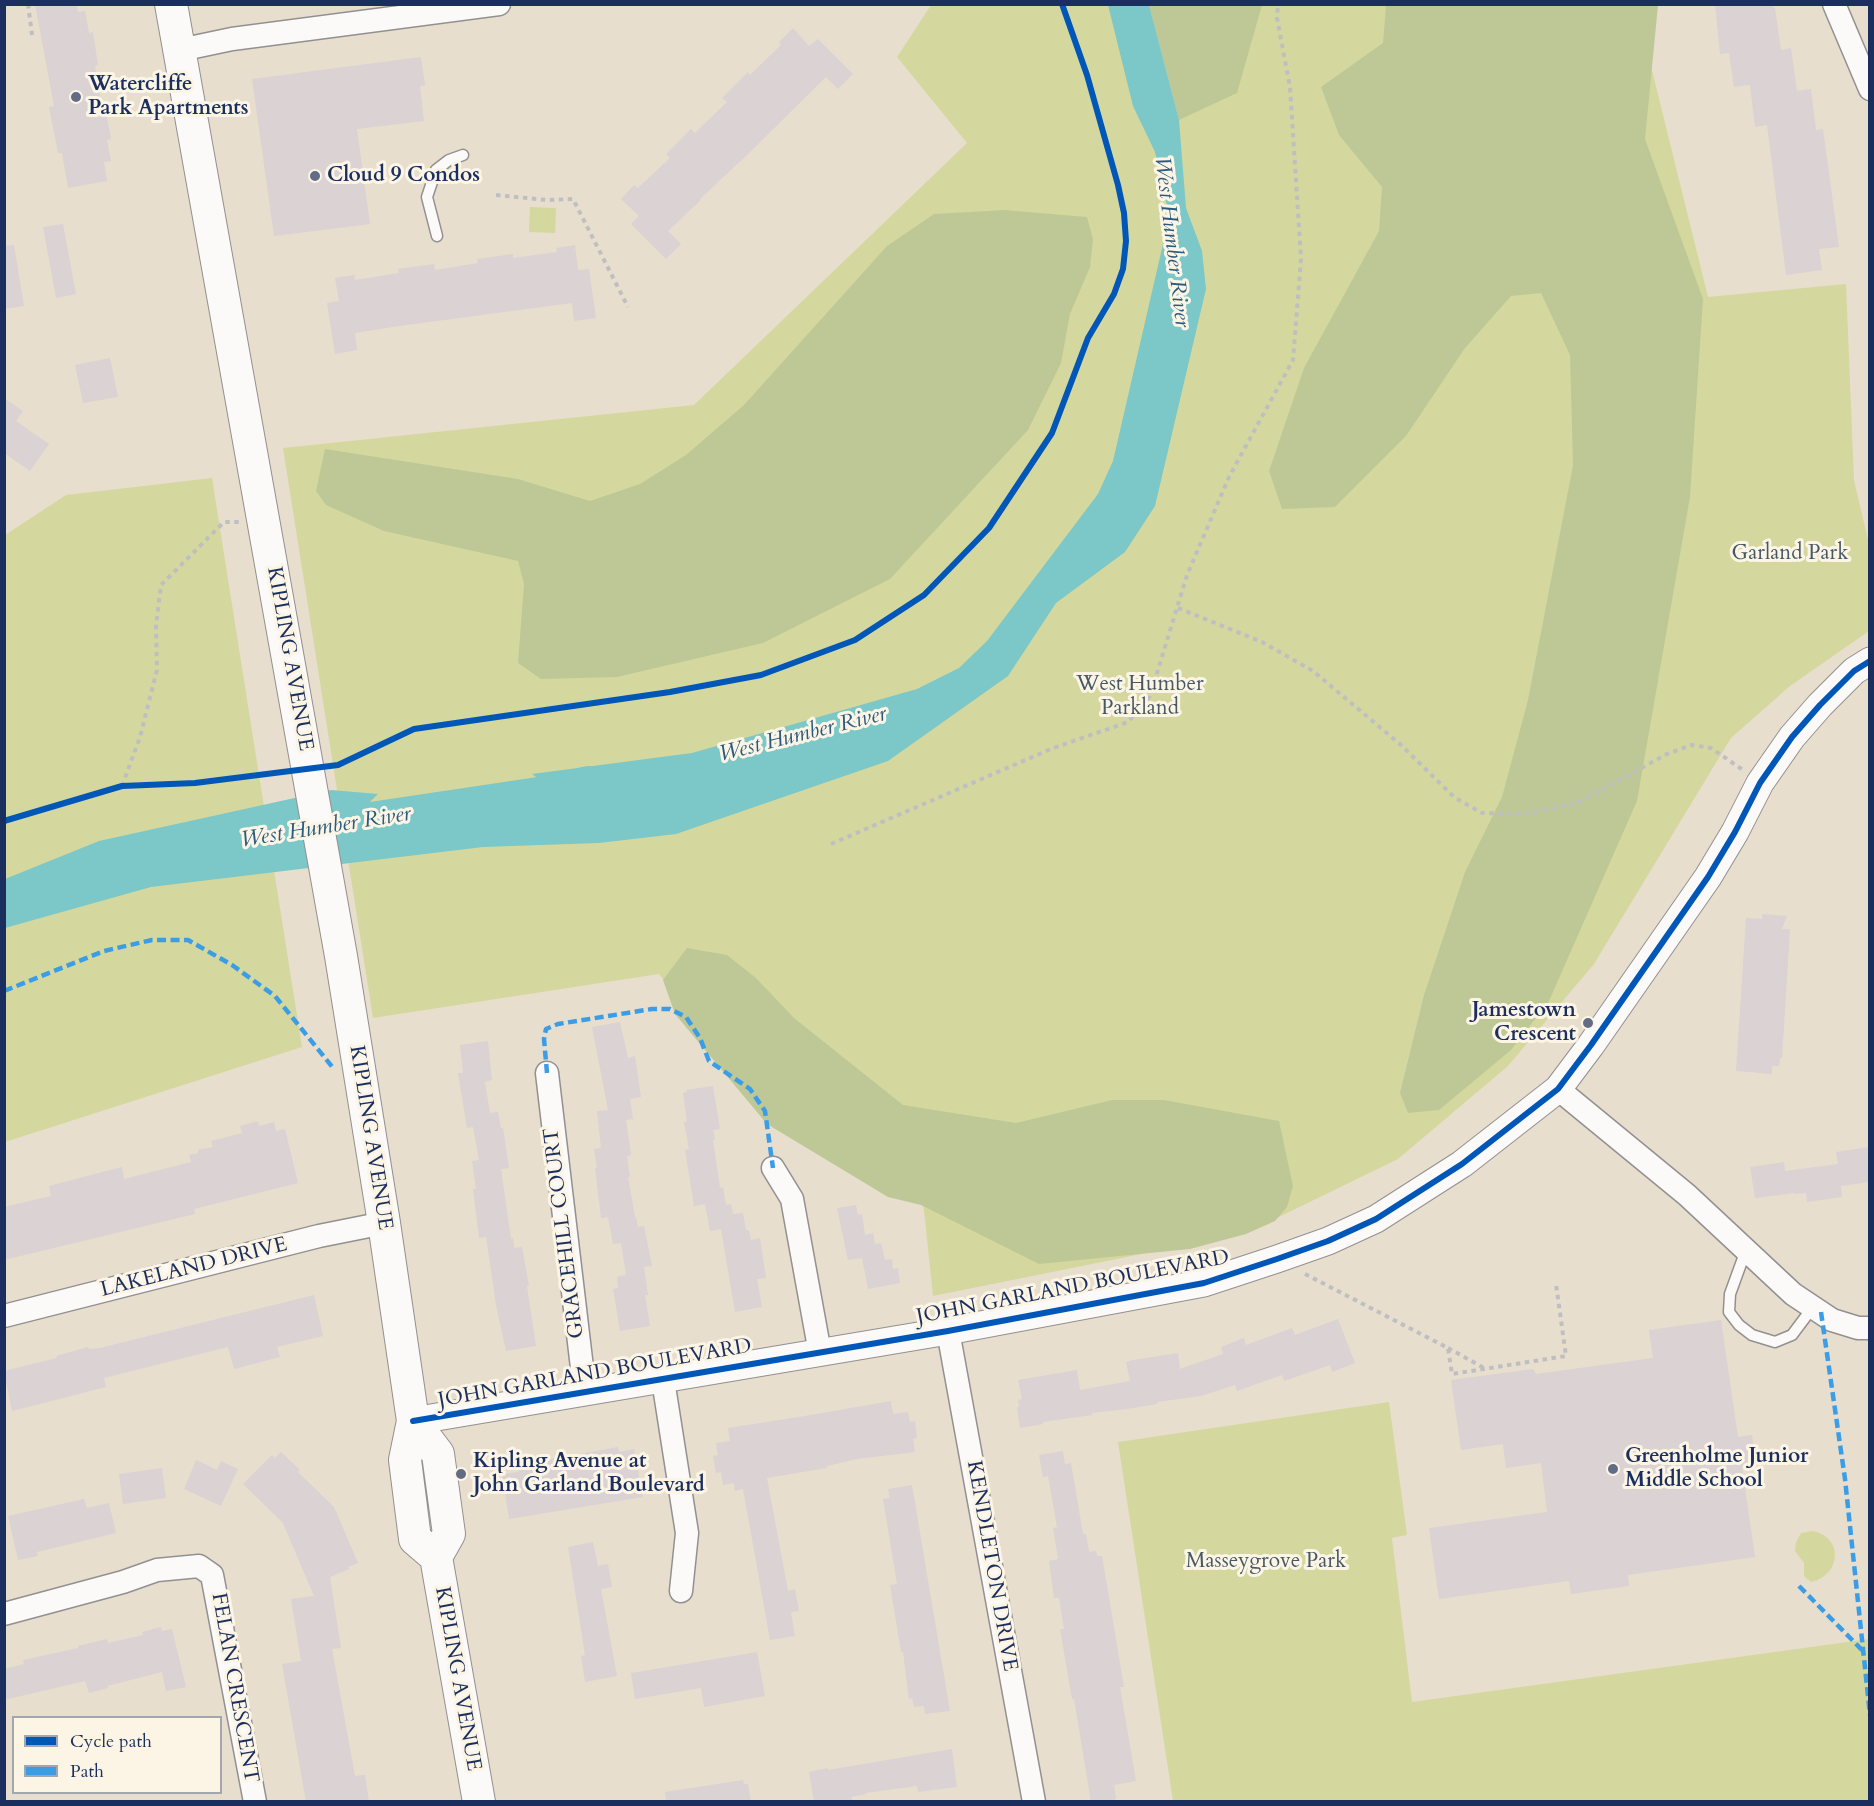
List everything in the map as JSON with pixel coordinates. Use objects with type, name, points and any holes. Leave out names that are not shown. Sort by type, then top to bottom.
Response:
[{"type":"main road","name":"KIPLING AVENUE","points":[[171,4],[341,956],[413,1421],[438,1454],[449,1534],[436,1557],[479,1802]]},
{"type":"street","points":[[180,50],[232,39],[441,8],[499,4]]},
{"type":"street","points":[[1834,4],[1869,89]]},
{"type":"street","name":"JOHN GARLAND BOULEVARD","points":[[413,1421],[948,1331],[1204,1283],[1328,1241],[1376,1219],[1462,1164],[1558,1089],[1708,877],[1735,832],[1760,783],[1792,737],[1854,671],[1869,661]]},
{"type":"street","name":"GRACEHILL COURT","points":[[547,1073],[585,1393]]},
{"type":"street","points":[[1558,1089],[1687,1195],[1793,1294],[1832,1320],[1858,1328],[1869,1328]]},
{"type":"street","points":[[773,1168],[792,1199],[820,1353]]},
{"type":"street","name":"LAKELAND DRIVE","points":[[4,1316],[307,1239],[384,1223]]},
{"type":"street","name":"KENDLETON DRIVE","points":[[948,1331],[1034,1802]]},
{"type":"street","points":[[663,1380],[687,1533],[681,1591]]},
{"type":"street","name":"FELAN CRESCENT","points":[[4,1614],[123,1582],[157,1570],[199,1566],[212,1575],[255,1802]]},
{"type":"lane","points":[[437,236],[427,197],[436,170],[449,160],[463,155]]},
{"type":"lane","points":[[1746,1250],[1730,1294],[1730,1312],[1739,1325],[1752,1335],[1775,1342],[1792,1335],[1813,1307]]},
{"type":"path","points":[[28,4],[32,35]]},
{"type":"path","points":[[831,844],[1051,749],[1128,722],[1150,696],[1187,575],[1229,477],[1293,360],[1301,259],[1290,87],[1277,18],[1278,4]]},
{"type":"path","points":[[496,195],[547,200],[573,199],[628,307]]},
{"type":"path","points":[[122,786],[140,737],[157,669],[156,626],[161,585],[224,522],[265,521]]},
{"type":"path","points":[[1178,608],[1262,642],[1312,671],[1401,745],[1454,797],[1482,813],[1523,814],[1577,802],[1667,754],[1692,745],[1711,748],[1760,783]]},
{"type":"path","points":[[111,789],[132,785]]},
{"type":"path","points":[[1277,1259],[1485,1369]]},
{"type":"path","points":[[1448,1348],[1452,1374],[1566,1356],[1556,1284]]},
{"type":"green space","name":"West Humber Parkland","points":[[931,5],[1639,5],[1645,42],[1708,297],[1846,284],[1854,480],[1869,544],[1869,631],[1790,686],[1731,738],[1594,964],[1508,1066],[1398,1159],[1246,1233],[933,1296],[923,1201],[773,1115],[659,974],[373,1018],[283,448],[694,405],[967,143],[897,57]]},
{"type":"green space","points":[[1149,5],[1262,5],[1237,93],[1179,120]]},
{"type":"green space","points":[[1386,5],[1658,5],[1645,139],[1703,299],[1690,497],[1637,801],[1549,1001],[1511,1050],[1439,1110],[1408,1113],[1400,1093],[1424,995],[1465,872],[1502,797],[1528,700],[1573,465],[1570,355],[1541,293],[1511,296],[1465,348],[1406,436],[1335,507],[1282,509],[1269,471],[1304,368],[1379,231],[1382,187],[1339,135],[1321,87],[1383,43]]},
{"type":"green space","points":[[530,207],[556,208],[555,233],[529,232]]},
{"type":"green space","points":[[1005,210],[1087,217],[1093,239],[1090,267],[1070,314],[1061,363],[1028,430],[890,579],[763,643],[617,677],[541,679],[518,663],[524,584],[518,561],[384,531],[326,505],[316,491],[325,449],[518,479],[590,501],[640,484],[686,455],[744,405],[887,246],[934,214]]},
{"type":"green space","points":[[212,478],[302,1047],[5,1142],[5,535],[66,495]]},
{"type":"green space","points":[[687,948],[727,955],[756,978],[794,1018],[903,1105],[1016,1123],[1112,1100],[1164,1100],[1279,1121],[1293,1186],[1287,1207],[1275,1221],[1246,1234],[1190,1249],[1039,1264],[921,1205],[888,1197],[767,1124],[675,1014],[663,980]]},
{"type":"green space","name":"Masseygrove Park","points":[[1389,1402],[1407,1535],[1392,1538],[1412,1702],[1869,1639],[1869,1801],[1173,1801],[1118,1442]]},
{"type":"green space","points":[[1813,1531],[1830,1541],[1835,1556],[1828,1572],[1811,1582],[1804,1576],[1804,1563],[1795,1551],[1796,1542],[1801,1533]]},
{"type":"water","points":[[1108,5],[1149,5],[1179,120],[1186,208],[1202,251],[1206,289],[1155,506],[1125,552],[1056,603],[1008,676],[888,761],[676,834],[599,843],[483,847],[151,887],[5,928],[5,879],[99,841],[331,790],[378,794],[350,821],[380,828],[495,820],[536,802],[544,783],[532,774],[692,753],[917,689],[959,668],[987,641],[1098,494],[1113,461],[1163,244],[1168,210],[1155,152],[1133,106]]},
{"type":"building","name":"Watercliffe Park Apartments","points":[[35,4],[76,4],[78,12],[85,11],[89,33],[93,32],[98,65],[95,66],[102,107],[105,106],[111,139],[107,140],[111,161],[104,162],[107,181],[68,188],[62,153],[58,153],[49,107],[54,106]]},
{"type":"building","points":[[1715,4],[1773,4],[1781,50],[1791,48],[1797,91],[1811,89],[1816,130],[1823,129],[1839,247],[1819,249],[1822,270],[1786,275],[1767,125],[1755,127],[1750,85],[1734,87],[1729,53],[1720,54]]},
{"type":"building","points":[[793,28],[809,46],[818,39],[853,74],[838,89],[826,77],[700,199],[668,231],[681,244],[666,259],[631,224],[639,216],[621,199],[634,185],[638,188],[670,158],[666,154],[691,129],[695,133],[727,102],[722,98],[748,72],[750,75],[781,45],[779,42]]},
{"type":"building","name":"Cloud 9 Condos","points":[[421,57],[425,85],[420,86],[424,121],[357,129],[370,224],[274,236],[252,79]]},
{"type":"building","points":[[63,224],[76,294],[56,298],[43,227]]},
{"type":"building","points":[[14,245],[24,306],[4,309],[4,246]]},
{"type":"building","points":[[575,245],[578,270],[589,269],[596,318],[574,321],[572,303],[399,326],[355,333],[357,350],[335,354],[327,303],[339,301],[335,278],[354,275],[355,280],[399,273],[398,269],[434,264],[435,270],[478,263],[477,259],[513,254],[513,258],[557,252],[556,248]]},
{"type":"building","points":[[110,358],[118,397],[83,403],[75,365]]},
{"type":"building","points":[[4,398],[23,411],[16,421],[49,444],[30,471],[4,453]]},
{"type":"building","points":[[1762,914],[1787,916],[1782,929],[1790,929],[1782,1058],[1780,1058],[1779,1066],[1772,1066],[1772,1074],[1736,1071],[1746,918],[1762,919]]},
{"type":"building","points":[[620,1022],[628,1058],[635,1056],[641,1097],[630,1099],[633,1119],[626,1120],[631,1155],[627,1156],[630,1177],[628,1177],[635,1217],[638,1227],[644,1226],[652,1266],[644,1267],[648,1295],[645,1295],[650,1326],[620,1331],[613,1289],[618,1288],[617,1277],[626,1275],[621,1243],[613,1244],[608,1217],[601,1218],[594,1149],[601,1148],[597,1111],[608,1110],[592,1027]]},
{"type":"building","points":[[488,1041],[492,1080],[485,1082],[490,1113],[498,1112],[501,1128],[503,1128],[509,1168],[501,1169],[511,1239],[513,1238],[514,1248],[522,1247],[536,1346],[506,1351],[496,1305],[486,1237],[479,1238],[472,1161],[479,1160],[473,1127],[467,1128],[458,1073],[463,1073],[460,1045]]},
{"type":"building","points":[[713,1086],[720,1129],[713,1130],[715,1140],[713,1140],[720,1188],[723,1187],[726,1205],[731,1204],[733,1214],[743,1213],[746,1230],[749,1230],[751,1240],[760,1238],[766,1278],[757,1279],[762,1307],[735,1312],[721,1229],[710,1231],[705,1204],[694,1206],[685,1150],[689,1149],[684,1122],[687,1122],[683,1093],[687,1092],[686,1090]]},
{"type":"building","points":[[258,1121],[259,1126],[274,1122],[276,1131],[285,1129],[298,1183],[194,1209],[195,1214],[4,1260],[4,1207],[51,1196],[49,1186],[122,1167],[124,1179],[191,1162],[189,1155],[198,1153],[198,1150],[213,1147],[211,1141],[242,1133],[240,1126]]},
{"type":"building","points":[[1869,1147],[1869,1182],[1841,1186],[1842,1197],[1807,1202],[1806,1193],[1755,1198],[1750,1167],[1784,1162],[1785,1171],[1838,1164],[1836,1152]]},
{"type":"building","points":[[856,1205],[858,1215],[862,1214],[865,1235],[873,1233],[875,1244],[881,1243],[885,1260],[892,1259],[893,1269],[898,1268],[900,1283],[868,1289],[862,1258],[848,1260],[837,1208]]},
{"type":"building","points":[[314,1295],[323,1336],[277,1347],[280,1357],[234,1369],[228,1347],[104,1378],[106,1387],[12,1411],[4,1371],[57,1358],[56,1356],[88,1347],[89,1349],[100,1348]]},
{"type":"building","points":[[1338,1319],[1355,1363],[1332,1372],[1330,1365],[1284,1381],[1282,1375],[1237,1391],[1235,1385],[1201,1396],[1092,1413],[1092,1415],[1043,1422],[1043,1424],[1020,1428],[1017,1407],[1019,1407],[1018,1400],[1022,1399],[1018,1380],[1077,1370],[1080,1390],[1130,1381],[1126,1362],[1178,1353],[1180,1369],[1223,1354],[1221,1347],[1244,1338],[1246,1345],[1292,1328],[1295,1335]]},
{"type":"building","points":[[1721,1320],[1738,1437],[1752,1435],[1756,1465],[1742,1467],[1755,1557],[1628,1575],[1629,1586],[1571,1594],[1569,1581],[1439,1599],[1429,1528],[1547,1512],[1541,1463],[1506,1468],[1503,1444],[1461,1450],[1451,1380],[1533,1369],[1536,1374],[1653,1358],[1649,1330]]},
{"type":"building","points":[[891,1401],[893,1414],[908,1412],[910,1422],[915,1421],[917,1438],[913,1439],[915,1452],[857,1459],[827,1466],[827,1468],[767,1478],[788,1591],[795,1589],[799,1611],[791,1612],[795,1636],[770,1640],[743,1489],[735,1491],[734,1483],[723,1485],[721,1472],[716,1473],[713,1456],[718,1455],[716,1443],[730,1441],[728,1428]]},
{"type":"building","points":[[618,1447],[619,1452],[634,1449],[643,1497],[509,1519],[502,1474],[519,1472],[518,1465]]},
{"type":"building","points":[[1063,1451],[1065,1464],[1071,1463],[1083,1534],[1086,1534],[1089,1552],[1096,1551],[1097,1556],[1102,1556],[1124,1687],[1120,1687],[1136,1781],[1114,1785],[1116,1799],[1105,1802],[1091,1802],[1060,1629],[1064,1629],[1059,1598],[1054,1598],[1049,1561],[1058,1559],[1053,1528],[1057,1527],[1048,1476],[1043,1477],[1039,1455]]},
{"type":"building","points":[[281,1452],[334,1507],[358,1563],[330,1577],[341,1648],[332,1649],[355,1776],[365,1775],[369,1802],[306,1802],[282,1664],[301,1661],[291,1599],[314,1596],[283,1523],[243,1484],[272,1455],[275,1458]]},
{"type":"building","points":[[196,1460],[217,1470],[221,1461],[238,1469],[221,1506],[184,1489]]},
{"type":"building","points":[[162,1468],[166,1498],[123,1504],[119,1474]]},
{"type":"building","points":[[912,1485],[950,1711],[925,1714],[924,1706],[914,1707],[912,1698],[909,1699],[903,1652],[901,1652],[890,1585],[897,1584],[883,1499],[890,1498],[888,1489]]},
{"type":"building","points":[[84,1499],[87,1508],[109,1503],[116,1533],[37,1552],[38,1556],[18,1560],[8,1516]]},
{"type":"building","points":[[593,1542],[598,1566],[608,1564],[612,1587],[601,1589],[617,1676],[585,1682],[581,1656],[585,1655],[568,1547]]},
{"type":"building","points":[[161,1627],[162,1631],[172,1629],[186,1687],[166,1691],[162,1672],[89,1693],[85,1681],[4,1700],[4,1669],[24,1664],[23,1660],[107,1639],[108,1643],[143,1635],[142,1632]]},
{"type":"building","points":[[757,1652],[765,1696],[704,1707],[701,1688],[635,1699],[631,1673]]},
{"type":"building","points":[[952,1749],[957,1787],[918,1792],[917,1786],[865,1793],[851,1797],[853,1802],[814,1802],[809,1772]]},
{"type":"building","points":[[743,1780],[744,1784],[748,1784],[751,1802],[666,1802],[665,1792]]},
{"type":"waterway","name":"West Humber River","points":[[304,831],[552,794],[589,785]]},
{"type":"marked path","points":[[4,991],[104,951],[152,940],[188,940],[232,965],[275,996],[334,1069]]},
{"type":"marked path","points":[[547,1073],[544,1039],[546,1029],[558,1024],[652,1009],[670,1009],[686,1017],[700,1038],[709,1061],[750,1089],[765,1111],[773,1168]]},
{"type":"marked path","points":[[1821,1312],[1845,1479],[1870,1715]]},
{"type":"marked path","points":[[1799,1586],[1863,1651]]},
{"type":"cycle path","points":[[4,821],[122,786],[195,783],[338,765],[414,729],[670,692],[761,675],[855,640],[924,595],[989,528],[1052,433],[1088,338],[1114,294],[1123,269],[1126,241],[1124,213],[1118,185],[1087,75],[1062,4]]},
{"type":"cycle path","points":[[413,1421],[948,1331],[1204,1283],[1328,1241],[1376,1219],[1462,1164],[1558,1089],[1708,877],[1735,832],[1760,783],[1792,737],[1854,671],[1870,661]]},
{"type":"place","name":"Watercliffe Park Apartments","points":[[76,97]]},
{"type":"place","name":"Cloud 9 Condos","points":[[315,176]]},
{"type":"place","name":"Jamestown Crescent","points":[[1588,1023]]},
{"type":"place","name":"Greenholme Junior Middle School","points":[[1613,1469]]},
{"type":"place","name":"Kipling Avenue at John Garland Boulevard","points":[[461,1474]]},
{"type":"park label","name":"Garland Park","points":[[1790,554]]}]
